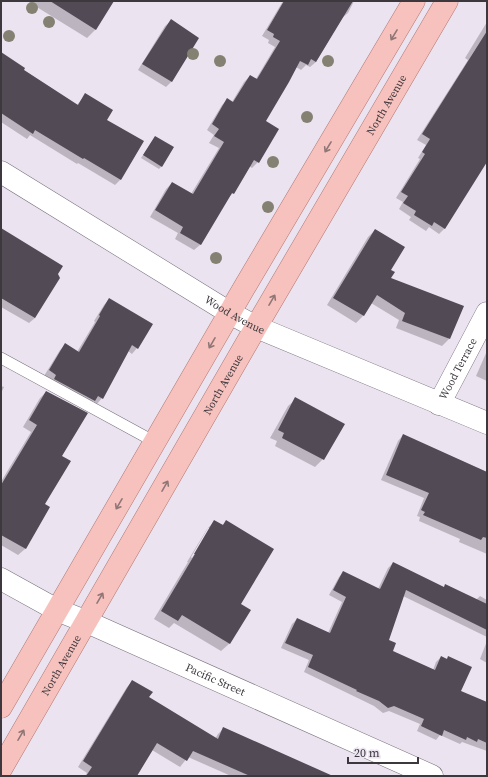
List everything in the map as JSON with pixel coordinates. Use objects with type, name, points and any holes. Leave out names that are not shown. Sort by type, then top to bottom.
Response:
[{"type":"main road","points":[[1,707],[230,313],[414,1]]},
{"type":"main road","name":"North Avenue","points":[[1,769],[256,327],[447,1]]},
{"type":"street","name":"Wood Avenue","points":[[1,172],[230,313],[256,327],[439,404],[487,422]]},
{"type":"street","name":"Wood Terrace","points":[[439,404],[487,312]]},
{"type":"street","name":"Pacific Street","points":[[1,579],[58,610],[432,776]]},
{"type":"lane","points":[[1,358],[155,442]]},
{"type":"building","points":[[50,1],[114,1],[96,30]]},
{"type":"building","points":[[284,1],[353,1],[316,62],[311,59],[308,65],[300,61],[266,121],[279,129],[259,163],[254,160],[234,194],[232,193],[201,245],[180,233],[183,227],[155,210],[172,182],[193,194],[224,142],[214,136],[219,129],[212,124],[227,98],[233,102],[250,75],[257,79],[280,41],[273,37],[274,34],[267,30]]},
{"type":"building","points":[[171,19],[199,38],[172,82],[142,64]]},
{"type":"building","points":[[487,31],[487,162],[445,229],[434,222],[432,226],[414,215],[416,211],[403,203],[408,196],[401,192],[425,154],[422,152],[430,139],[422,134]]},
{"type":"building","points":[[1,52],[25,68],[24,70],[78,105],[85,93],[113,110],[107,120],[144,141],[121,180],[35,130],[33,134],[1,113]]},
{"type":"building","points":[[155,136],[174,147],[162,167],[143,155]]},
{"type":"building","points":[[1,228],[63,266],[58,274],[60,278],[35,318],[1,298]]},
{"type":"building","points":[[375,229],[405,247],[391,270],[395,272],[391,278],[464,306],[450,339],[402,321],[405,313],[377,295],[364,316],[333,298]]},
{"type":"building","points":[[109,298],[153,324],[138,349],[132,345],[103,399],[98,396],[95,401],[54,379],[56,375],[49,370],[65,343],[79,352]]},
{"type":"building","points":[[46,391],[88,413],[62,456],[71,461],[45,504],[50,507],[26,549],[1,535],[1,485],[37,425],[29,420]]},
{"type":"building","points":[[295,397],[345,424],[324,460],[282,438],[284,433],[278,430]]},
{"type":"building","points":[[403,434],[487,472],[487,538],[483,537],[481,540],[423,515],[425,512],[421,510],[429,493],[386,475]]},
{"type":"building","points":[[214,520],[223,525],[226,520],[274,549],[241,604],[251,610],[230,644],[182,615],[178,621],[161,611]]},
{"type":"building","points":[[393,562],[444,587],[445,584],[487,604],[487,630],[406,590],[389,640],[396,643],[393,651],[435,670],[441,656],[447,659],[448,656],[472,667],[461,691],[487,702],[487,743],[478,739],[477,742],[467,737],[466,740],[444,730],[442,736],[421,726],[424,719],[394,706],[388,708],[379,701],[308,667],[313,655],[285,643],[297,618],[330,633],[346,597],[333,590],[343,571],[380,589]]},
{"type":"building","points":[[132,680],[153,692],[149,697],[218,739],[223,727],[333,776],[250,776],[193,751],[187,761],[157,743],[137,776],[86,776],[92,767],[83,761]]}]
